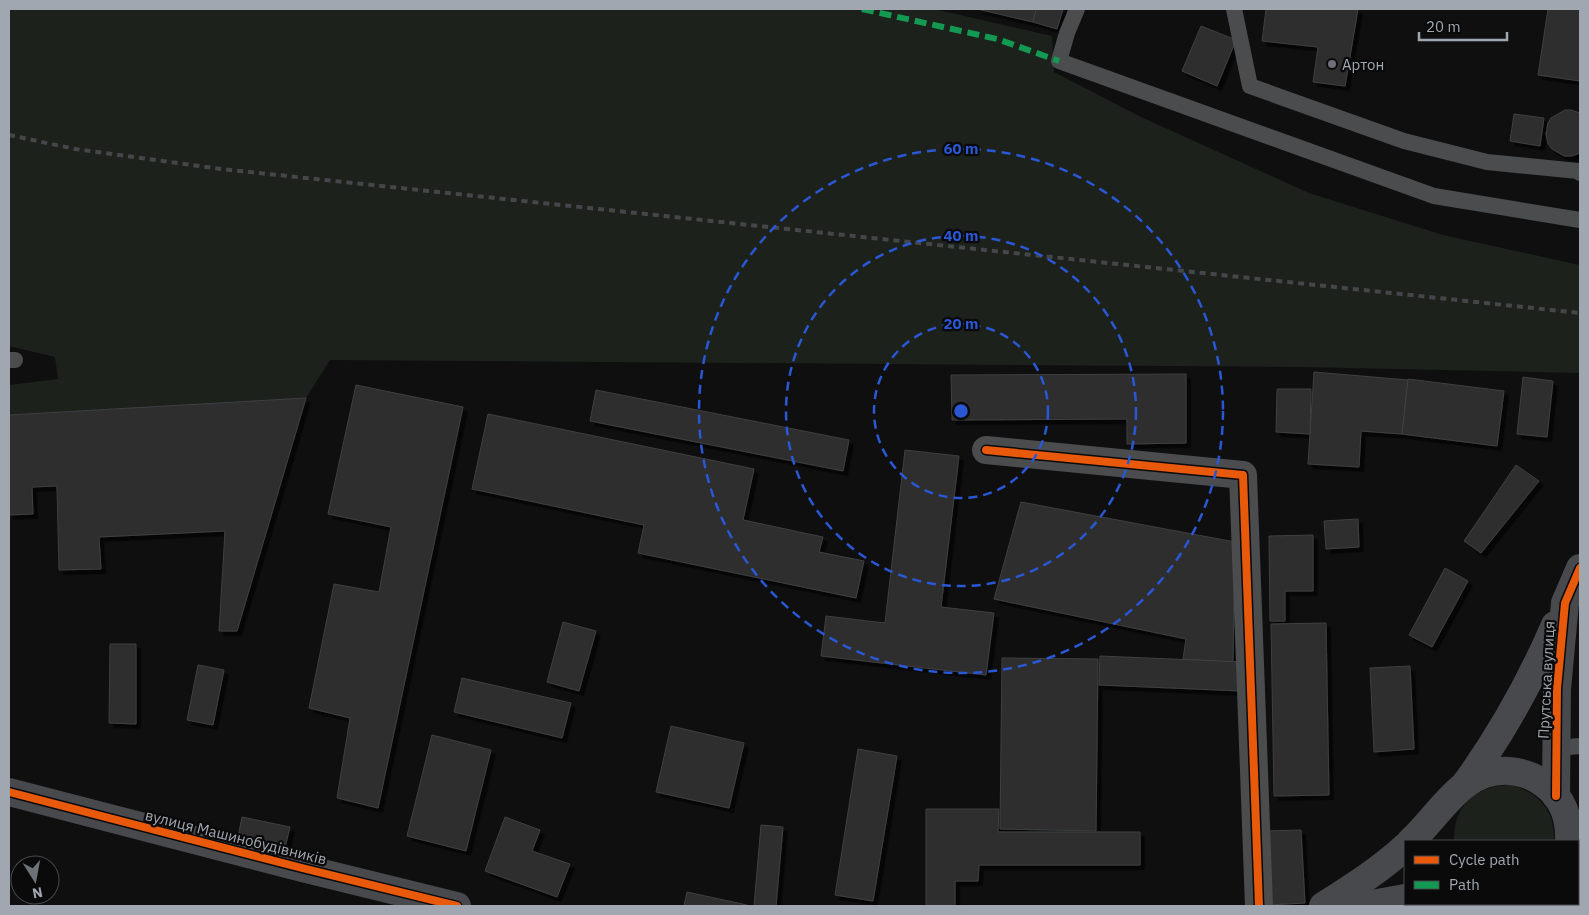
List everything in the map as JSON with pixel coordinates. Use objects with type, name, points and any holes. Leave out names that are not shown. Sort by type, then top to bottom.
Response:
[{"type":"street","points":[[986,450],[1243,475],[1258,906]]},
{"type":"street","name":"Прутська вулиця","points":[[1565,802],[1568,747],[1557,689],[1565,603],[1580,568]]},
{"type":"street","points":[[1439,840],[1443,814],[1492,746],[1515,708],[1565,603]]},
{"type":"street","points":[[1412,840],[1460,789],[1480,775],[1493,771],[1514,771],[1534,777],[1565,802],[1569,840]]},
{"type":"street","name":"вулиця Машинобудівників","points":[[9,792],[457,906]]},
{"type":"street","points":[[1323,906],[1376,871],[1404,848]]},
{"type":"street","points":[[1361,906],[1404,898]]},
{"type":"lane","points":[[1077,9],[1067,32],[1059,61],[1434,196],[1580,220]]},
{"type":"lane","points":[[1234,9],[1250,86],[1404,141],[1486,162],[1580,172]]},
{"type":"shaded area","points":[[9,9],[934,9],[1052,36],[1054,72],[1141,117],[1309,193],[1443,235],[1580,265],[1580,373],[1302,367],[330,360],[306,398],[9,415],[9,385],[58,379],[55,357],[9,346]]},
{"type":"shaded area","points":[[1512,785],[1531,793],[1538,799],[1549,812],[1554,830],[1554,840],[1454,840],[1455,828],[1462,807],[1478,793],[1499,786]]},
{"type":"building","points":[[977,9],[1036,9],[1033,22]]},
{"type":"building","points":[[1036,9],[1063,9],[1057,29],[1033,22]]},
{"type":"building","name":"Артон","points":[[1266,9],[1358,9],[1345,86],[1313,82],[1318,47],[1262,41]]},
{"type":"building","points":[[1548,9],[1580,9],[1580,81],[1538,75]]},
{"type":"building","points":[[1201,26],[1236,40],[1217,86],[1182,71]]},
{"type":"building","points":[[1565,110],[1580,113],[1580,153],[1572,156],[1564,156],[1552,149],[1548,144],[1546,134],[1551,118]]},
{"type":"building","points":[[1514,114],[1544,118],[1540,146],[1510,141]]},
{"type":"building","points":[[1314,372],[1408,380],[1402,434],[1361,431],[1359,467],[1308,464]]},
{"type":"building","points":[[1186,374],[1186,443],[1127,444],[1127,419],[952,420],[951,375]]},
{"type":"building","points":[[1523,377],[1553,381],[1547,437],[1517,434]]},
{"type":"building","points":[[1408,379],[1504,391],[1497,446],[1402,434]]},
{"type":"building","points":[[356,385],[463,407],[378,808],[337,798],[350,718],[309,708],[334,584],[379,592],[391,527],[328,514]]},
{"type":"building","points":[[1277,389],[1311,389],[1310,434],[1276,432]]},
{"type":"building","points":[[596,390],[849,440],[843,471],[590,421]]},
{"type":"building","points":[[306,398],[237,631],[219,631],[225,531],[99,537],[101,569],[59,570],[57,486],[32,487],[33,514],[9,515],[9,415]]},
{"type":"building","points":[[488,414],[754,469],[743,520],[823,537],[819,552],[864,561],[856,598],[638,553],[644,525],[472,489]]},
{"type":"building","points":[[905,450],[959,456],[941,607],[994,613],[986,675],[821,656],[826,616],[885,623]]},
{"type":"building","points":[[1516,465],[1539,481],[1481,553],[1464,541]]},
{"type":"building","points":[[1021,502],[1235,542],[1233,662],[1183,659],[1186,639],[994,599]]},
{"type":"building","points":[[1358,519],[1359,547],[1326,549],[1324,521]]},
{"type":"building","points":[[1313,535],[1313,591],[1285,591],[1285,621],[1270,621],[1269,536]]},
{"type":"building","points":[[1445,568],[1468,581],[1432,647],[1409,635]]},
{"type":"building","points":[[563,622],[596,631],[579,691],[547,682]]},
{"type":"building","points":[[1326,623],[1329,795],[1274,796],[1271,624]]},
{"type":"building","points":[[110,644],[136,644],[136,724],[109,723]]},
{"type":"building","points":[[1100,656],[1243,662],[1242,691],[1099,685]]},
{"type":"building","points":[[1002,658],[1098,659],[1096,831],[1000,829]]},
{"type":"building","points":[[198,665],[224,670],[213,725],[187,720]]},
{"type":"building","points":[[1410,666],[1414,749],[1374,752],[1370,668]]},
{"type":"building","points":[[462,678],[571,703],[562,738],[454,712]]},
{"type":"building","points":[[671,726],[744,743],[729,808],[656,792]]},
{"type":"building","points":[[432,735],[491,750],[466,851],[407,836]]},
{"type":"building","points":[[858,749],[897,756],[873,901],[835,895]]},
{"type":"building","points":[[926,809],[999,809],[998,832],[1140,832],[1140,865],[979,865],[978,881],[955,881],[955,906],[926,906]]},
{"type":"building","points":[[242,817],[290,827],[284,852],[237,842]]},
{"type":"building","points":[[505,817],[540,830],[532,851],[570,864],[557,897],[485,871]]},
{"type":"building","points":[[761,825],[783,827],[776,906],[754,906]]},
{"type":"building","points":[[1301,830],[1305,903],[1268,905],[1265,831]]},
{"type":"building","points":[[687,892],[747,905],[747,906],[684,906]]},
{"type":"railway","points":[[9,135],[75,149],[221,169],[1580,313]]},
{"type":"marked path","points":[[862,9],[997,39],[1059,61]]},
{"type":"cycle path","points":[[986,450],[1243,475],[1259,906]]},
{"type":"cycle path","points":[[1556,796],[1557,689],[1565,603],[1580,568]]},
{"type":"cycle path","points":[[9,792],[457,906]]},
{"type":"place","name":"Артон","points":[[1332,64]]}]
